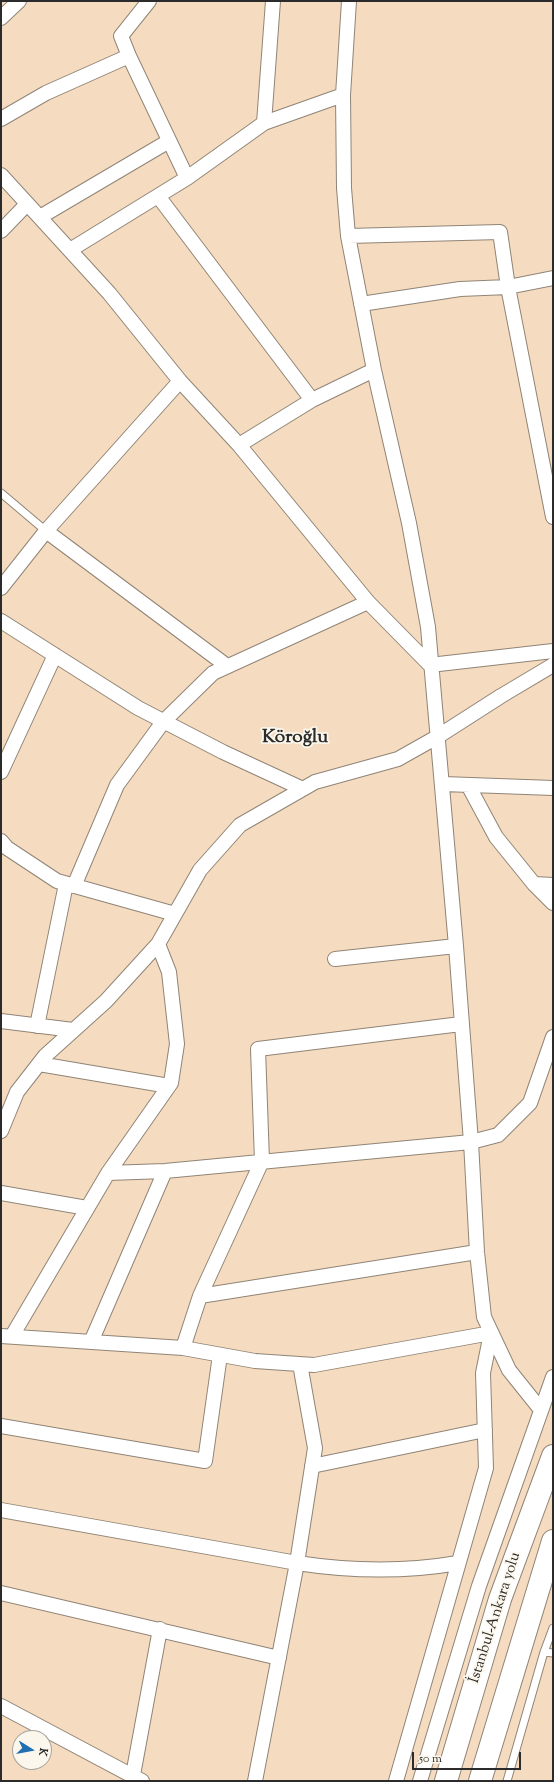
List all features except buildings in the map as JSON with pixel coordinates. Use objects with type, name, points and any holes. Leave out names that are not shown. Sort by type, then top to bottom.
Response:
[{"type":"highway","name":"İstanbul-Ankara yolu","points":[[446,1781],[500,1599],[553,1456]]},
{"type":"highway","name":"İstanbul-Ankara yolu","points":[[480,1781],[553,1541]]},
{"type":"street","points":[[1,18],[19,1]]},
{"type":"street","points":[[149,1],[121,36],[187,178]]},
{"type":"street","points":[[264,123],[273,1]]},
{"type":"street","points":[[349,1],[343,95],[344,188],[348,236],[374,370],[409,523],[428,627],[430,665],[443,784],[471,1142],[477,1252],[484,1317],[509,1370],[541,1410]]},
{"type":"street","points":[[1,119],[46,93],[129,56]]},
{"type":"street","points":[[70,250],[187,178],[264,123],[343,95]]},
{"type":"street","points":[[40,217],[169,141]]},
{"type":"street","points":[[1,175],[109,293],[180,382],[239,445],[368,602],[430,665]]},
{"type":"street","points":[[158,196],[312,400]]},
{"type":"street","points":[[1,231],[28,204]]},
{"type":"street","points":[[348,236],[500,232],[508,287],[553,518]]},
{"type":"street","points":[[361,304],[460,289],[508,287],[553,278]]},
{"type":"street","points":[[239,445],[312,400],[374,370]]},
{"type":"street","points":[[1,588],[46,531],[180,382]]},
{"type":"street","points":[[46,531],[227,666]]},
{"type":"street","points":[[37,1026],[70,885],[117,785],[163,722],[213,672],[368,602]]},
{"type":"street","points":[[1,621],[138,708],[163,722],[303,789]]},
{"type":"street","points":[[430,665],[553,651]]},
{"type":"street","points":[[1,772],[55,655]]},
{"type":"street","points":[[1,1131],[17,1092],[39,1064],[106,1000],[158,944],[200,870],[240,824],[315,782],[398,759],[437,738],[501,696],[553,665]]},
{"type":"street","points":[[443,784],[553,788]]},
{"type":"street","points":[[468,784],[496,837],[534,884],[553,903]]},
{"type":"street","points":[[1,841],[6,848],[57,881],[175,914]]},
{"type":"street","points":[[534,884],[553,885]]},
{"type":"street","points":[[158,944],[169,972],[177,1044],[172,1083],[108,1172],[6,1336],[183,1348],[255,1362],[314,1365],[491,1333]]},
{"type":"street","points":[[335,959],[456,946]]},
{"type":"street","points":[[1,1021],[73,1030]]},
{"type":"street","points":[[183,1348],[200,1296],[262,1161],[258,1049],[461,1024]]},
{"type":"street","points":[[108,1172],[165,1171],[471,1142],[498,1135],[530,1103],[553,1037]]},
{"type":"street","points":[[39,1064],[169,1086]]},
{"type":"street","points":[[91,1342],[165,1171]]},
{"type":"street","points":[[1,1193],[87,1208]]},
{"type":"street","points":[[200,1296],[477,1252]]},
{"type":"street","points":[[396,1781],[486,1468],[483,1372],[491,1333]]},
{"type":"street","points":[[1,1426],[205,1461],[220,1355]]},
{"type":"street","points":[[255,1781],[297,1563],[315,1448],[300,1364]]},
{"type":"street","points":[[420,1781],[479,1586],[553,1377]]},
{"type":"street","points":[[312,1466],[485,1430]]},
{"type":"street","points":[[1,1510],[336,1569],[434,1567],[458,1563]]},
{"type":"street","points":[[1,1593],[279,1658]]},
{"type":"street","points":[[1,1706],[137,1778],[160,1629]]},
{"type":"lane","points":[[1,492],[46,531]]},
{"type":"lane","points":[[507,1781],[544,1652],[553,1628]]},
{"type":"lane","points":[[544,1652],[553,1653]]},
{"type":"district","name":"Köroğlu","points":[[295,739]]}]
